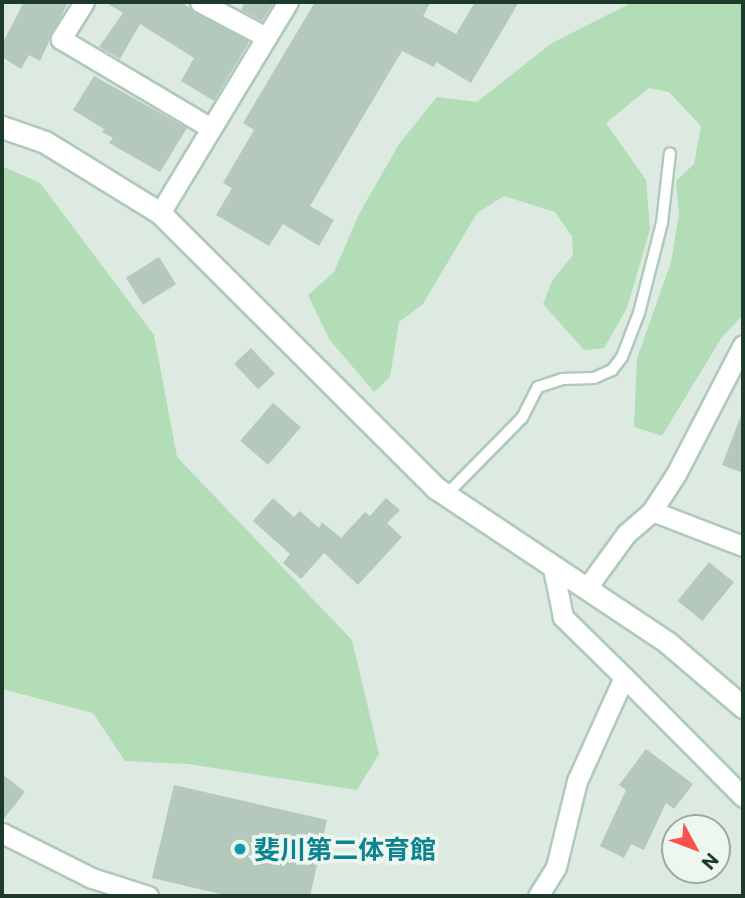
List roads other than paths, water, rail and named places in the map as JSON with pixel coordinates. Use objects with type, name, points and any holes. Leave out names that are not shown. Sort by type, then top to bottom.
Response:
[{"type":"street","points":[[84,2],[61,39],[211,128]]},
{"type":"street","points":[[200,2],[266,37]]},
{"type":"street","points":[[160,213],[288,2]]},
{"type":"street","points":[[2,127],[45,142],[160,213],[390,448],[446,495],[668,643],[743,707]]},
{"type":"street","points":[[586,589],[626,534],[652,511],[676,474],[743,344]]},
{"type":"street","points":[[652,511],[743,546]]},
{"type":"street","points":[[552,568],[562,617],[743,797]]},
{"type":"street","points":[[538,896],[556,867],[577,781],[624,677]]},
{"type":"street","points":[[2,833],[92,878],[148,896]]},
{"type":"lane","points":[[446,495],[522,418],[538,387],[562,379],[594,378],[612,370],[622,357],[662,223],[670,153]]},
{"type":"place","name":"斐川第二体育館","points":[[240,849]]}]
